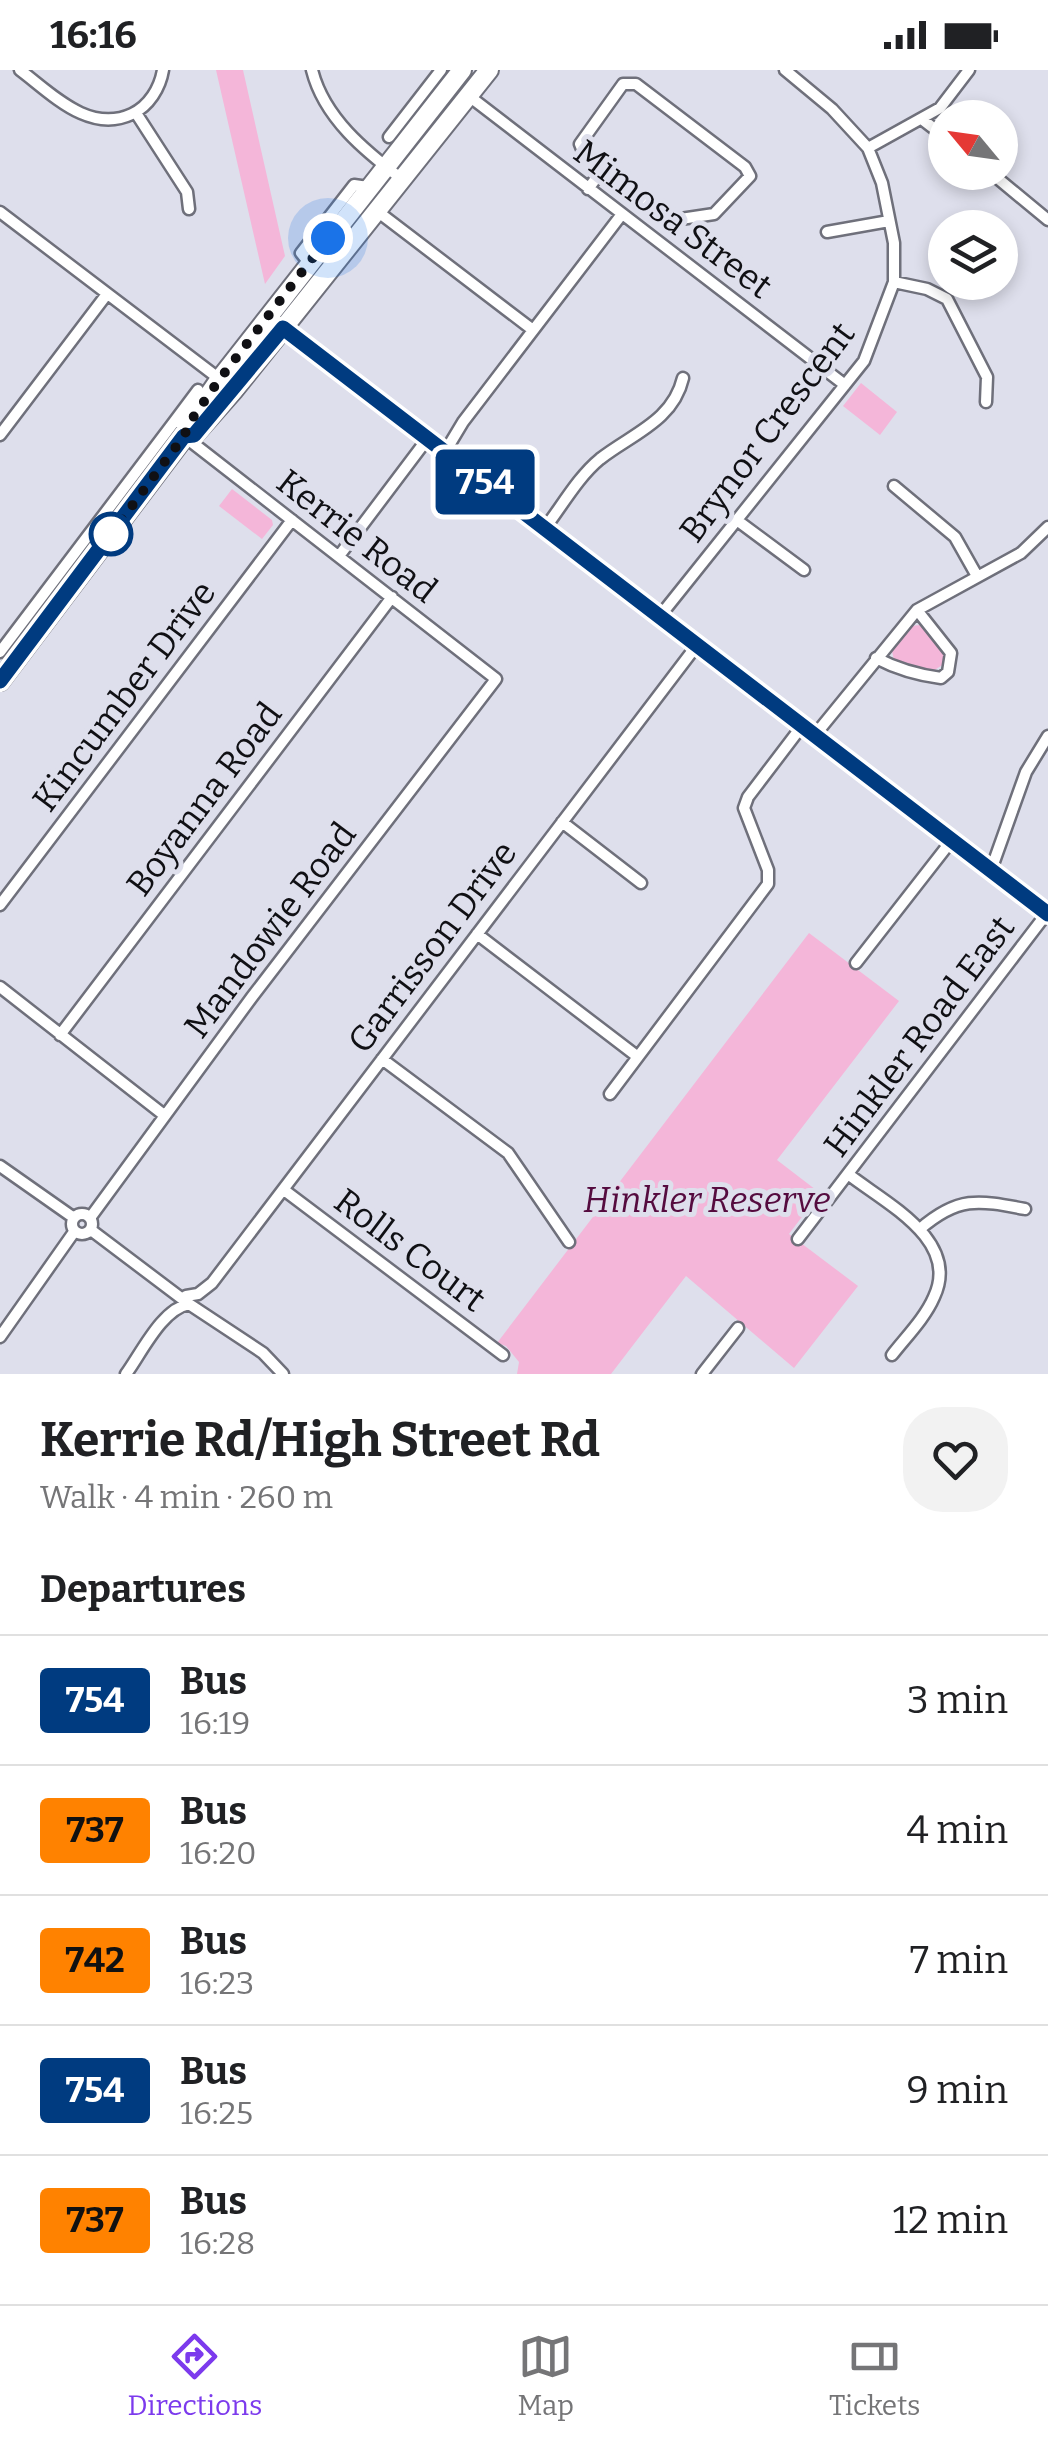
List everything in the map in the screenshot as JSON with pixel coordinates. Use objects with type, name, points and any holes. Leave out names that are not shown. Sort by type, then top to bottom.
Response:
[{"type":"main road","points":[[0,681],[183,426],[194,435],[268,316],[384,166],[399,133],[462,70]]},
{"type":"main road","points":[[226,385],[283,328],[468,96],[493,72]]},
{"type":"main road","points":[[399,133],[428,149]]},
{"type":"street","points":[[20,70],[81,114],[110,120],[136,113],[154,94],[163,70]]},
{"type":"street","points":[[312,70],[333,115],[403,180]]},
{"type":"street","points":[[399,133],[441,70]]},
{"type":"street","name":"Brynor Crescent","points":[[660,616],[864,362],[894,282],[894,243],[882,184],[868,148],[832,108],[784,70]]},
{"type":"street","points":[[868,148],[940,108],[970,70]]},
{"type":"street","points":[[623,84],[636,84],[745,167],[750,176],[714,214],[674,220],[603,169],[584,154],[580,144],[623,84]]},
{"type":"street","name":"Mimosa Street","points":[[468,96],[845,385]]},
{"type":"street","points":[[136,113],[187,192],[189,208]]},
{"type":"street","points":[[923,120],[928,124]]},
{"type":"street","points":[[588,189],[603,169]]},
{"type":"street","points":[[1012,190],[1048,220]]},
{"type":"street","points":[[377,211],[533,330]]},
{"type":"street","points":[[0,212],[226,385]]},
{"type":"street","points":[[339,556],[463,422],[622,214]]},
{"type":"street","points":[[827,232],[889,221]]},
{"type":"street","points":[[894,282],[927,289],[948,300],[987,376],[986,402]]},
{"type":"street","points":[[0,434],[107,294]]},
{"type":"street","points":[[268,316],[1048,913]]},
{"type":"street","points":[[544,528],[599,460],[652,426],[678,397],[684,378]]},
{"type":"street","points":[[0,652],[183,426],[198,390]]},
{"type":"street","name":"Kerrie Road","points":[[183,426],[292,520],[496,679]]},
{"type":"street","points":[[894,486],[955,536],[976,576]]},
{"type":"street","name":"Kincumber Drive","points":[[0,905],[292,520]]},
{"type":"street","points":[[738,520],[804,570]]},
{"type":"street","points":[[610,1094],[768,884],[768,870],[744,808],[748,796],[918,610],[1020,553],[1048,527]]},
{"type":"street","name":"Boyanna Road","points":[[60,1034],[392,597]]},
{"type":"street","points":[[876,658],[895,668],[933,677],[940,678],[948,672],[951,653],[918,610]]},
{"type":"street","name":"Garrisson Drive","points":[[166,1319],[212,1282],[697,645]]},
{"type":"street","name":"Mandowie Road","points":[[90,1224],[164,1114],[496,679]]},
{"type":"street","points":[[991,870],[1026,772],[1048,736]]},
{"type":"street","points":[[562,822],[641,883]]},
{"type":"street","points":[[856,963],[952,840]]},
{"type":"street","name":"Hinkler Road East","points":[[798,1240],[1048,913]]},
{"type":"street","points":[[476,934],[638,1058]]},
{"type":"street","points":[[0,987],[164,1114]]},
{"type":"street","points":[[382,1058],[508,1153],[569,1242]]},
{"type":"street","points":[[0,1166],[74,1218],[90,1224],[173,1292],[206,1310],[230,1330]]},
{"type":"street","points":[[848,1174],[920,1229],[937,1253],[942,1278],[933,1301],[892,1355]]},
{"type":"street","name":"Rolls Court","points":[[284,1190],[503,1355]]},
{"type":"street","points":[[920,1229],[944,1209],[983,1201],[1025,1208]]},
{"type":"street","points":[[74,1218],[74,1232]]},
{"type":"street","points":[[0,1337],[74,1232],[90,1224]]},
{"type":"street","points":[[152,1274],[284,1374]]},
{"type":"street","name":"Garrisson Drive","points":[[206,1310],[205,1297],[212,1282]]},
{"type":"street","points":[[126,1374],[166,1319],[173,1292]]},
{"type":"street","points":[[702,1374],[738,1328]]},
{"type":"street","points":[[264,1374],[273,1362]]},
{"type":"green space","points":[[216,70],[243,70],[285,256],[265,284]]},
{"type":"green space","points":[[861,383],[897,412],[880,435],[843,406]]},
{"type":"green space","points":[[232,489],[272,520],[273,525],[262,539],[219,506]]},
{"type":"green space","points":[[920,625],[944,655],[944,664],[933,671],[894,660],[891,647],[911,626]]},
{"type":"green space","name":"Hinkler Reserve","points":[[809,933],[899,1001],[777,1160],[820,1193],[789,1234],[858,1286],[794,1368],[686,1276],[611,1374],[517,1374],[519,1362],[506,1346],[497,1343]]},
{"type":"bus line","name":"754","points":[[0,681],[184,436],[194,435],[283,328],[1048,914]]},
{"type":"route","points":[[111,534],[184,436],[219,380],[328,238]]}]
